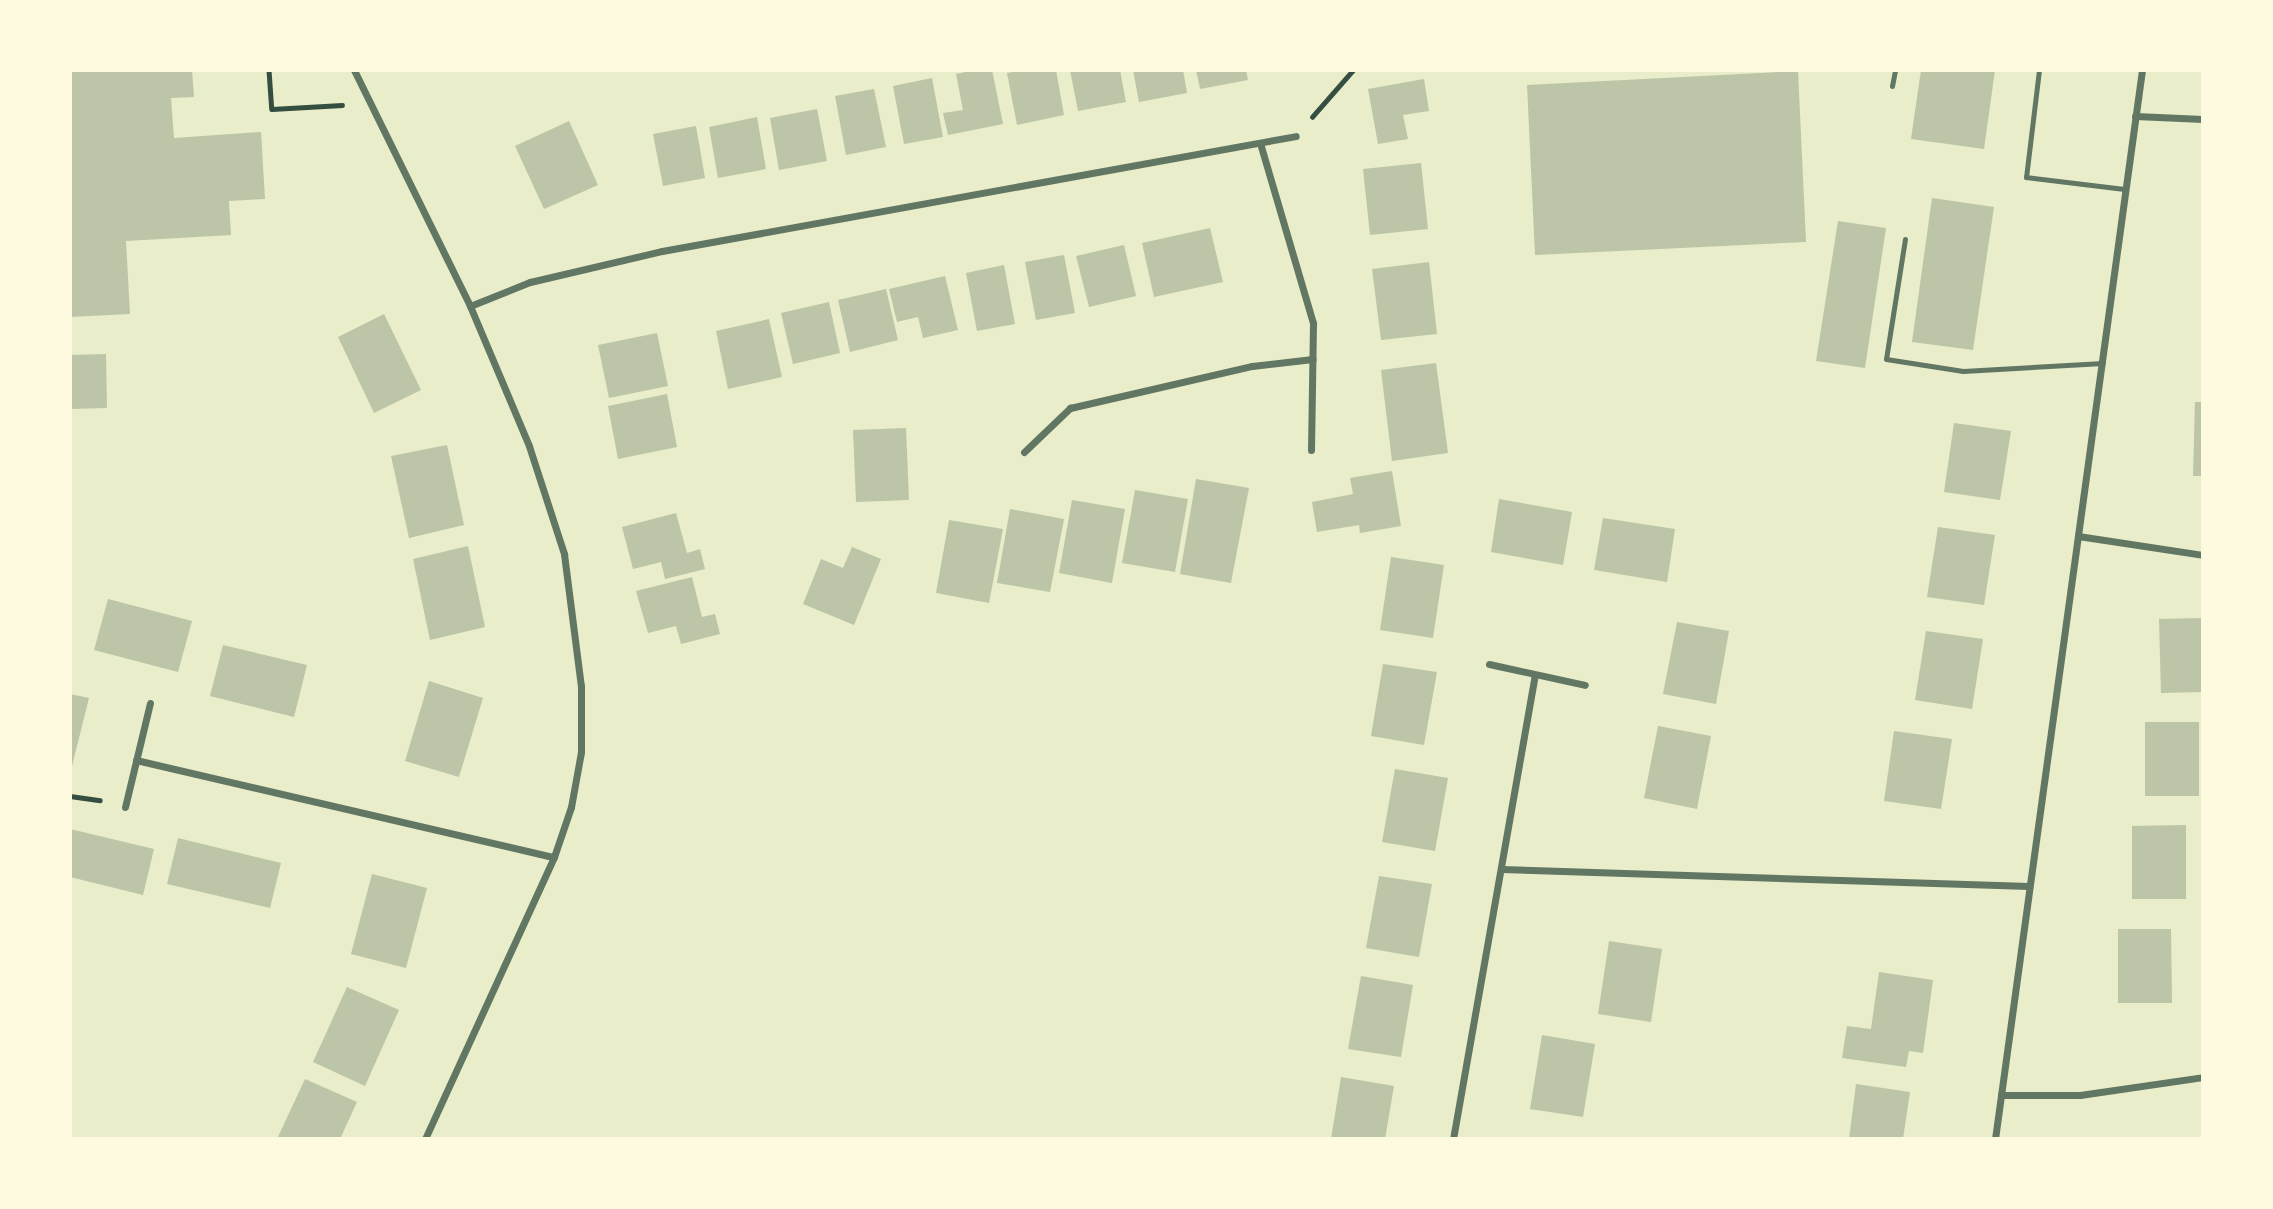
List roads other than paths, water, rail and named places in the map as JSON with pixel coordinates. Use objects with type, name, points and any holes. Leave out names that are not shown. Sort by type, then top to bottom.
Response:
[{"type":"street","points":[[354,70],[470,306],[552,511],[572,607],[581,686],[581,752],[571,807],[554,857],[425,1139]]},
{"type":"street","points":[[1995,1139],[2142,70]]},
{"type":"street","points":[[2135,116],[2203,119]]},
{"type":"street","points":[[470,306],[530,282],[662,251],[1296,136]]},
{"type":"street","points":[[1260,143],[1308,303],[1313,359],[1311,450]]},
{"type":"street","points":[[1024,452],[1070,408],[1252,366],[1313,359]]},
{"type":"street","points":[[2078,536],[2203,555]]},
{"type":"street","points":[[1489,664],[1585,685]]},
{"type":"street","points":[[1453,1139],[1535,675]]},
{"type":"street","points":[[125,807],[150,703]]},
{"type":"street","points":[[136,760],[554,857]]},
{"type":"street","points":[[1501,869],[2029,886]]},
{"type":"street","points":[[2001,1095],[2080,1095],[2203,1077]]},
{"type":"lane","points":[[1892,86],[1895,70]]},
{"type":"lane","points":[[2039,70],[2025,177],[2124,189]]},
{"type":"lane","points":[[1905,239],[1886,359],[1963,371],[2103,363]]}]
